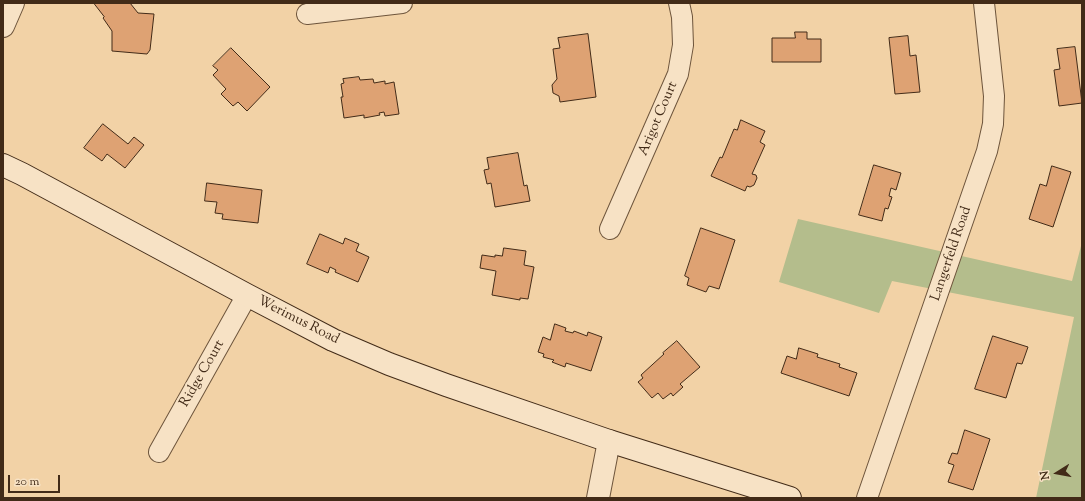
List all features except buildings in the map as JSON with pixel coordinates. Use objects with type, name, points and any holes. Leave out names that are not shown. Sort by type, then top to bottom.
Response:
[{"type":"main road","points":[[3,26],[13,3]]},
{"type":"main road","name":"Werimus Road","points":[[3,165],[333,340],[389,364],[453,388],[609,441],[790,498]]},
{"type":"main road","points":[[598,498],[609,441]]},
{"type":"street","points":[[307,14],[402,3]]},
{"type":"street","name":"Arigot Court","points":[[610,229],[678,74],[682,44],[682,17],[680,3]]},
{"type":"street","name":"Langerfeld Road","points":[[867,498],[987,151],[993,124],[994,96],[984,3]]},
{"type":"street","name":"Ridge Court","points":[[159,452],[247,295]]},
{"type":"green space","points":[[798,219],[1072,281],[1082,242],[1082,498],[1036,498],[1074,317],[892,281],[879,313],[779,282]]}]
